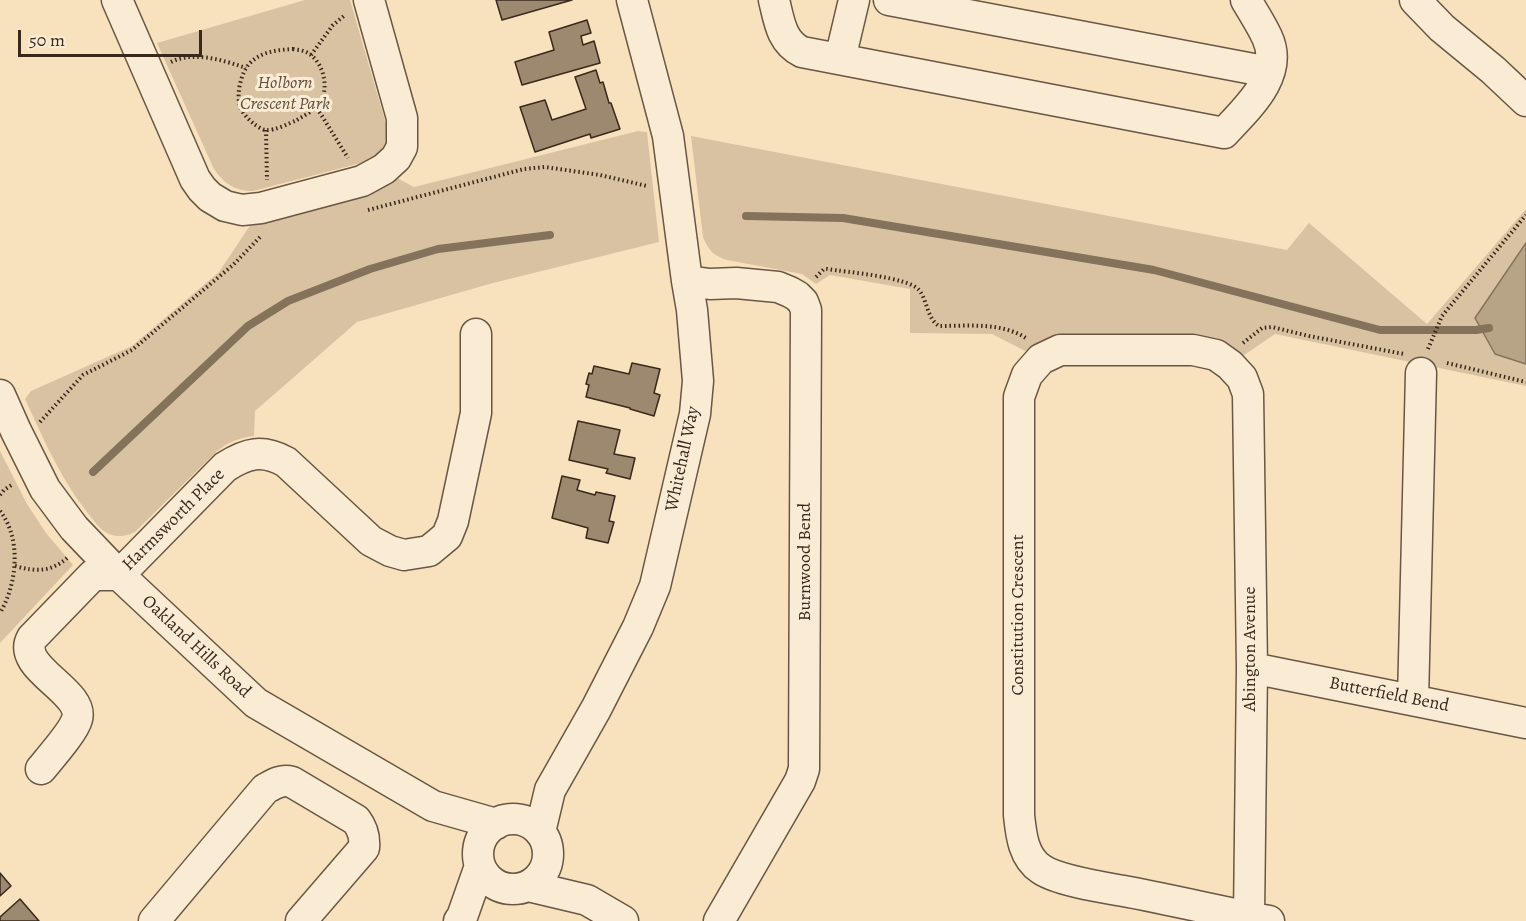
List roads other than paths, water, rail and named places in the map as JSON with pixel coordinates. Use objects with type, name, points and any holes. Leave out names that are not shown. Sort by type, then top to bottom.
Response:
[{"type":"street","points":[[117,0],[195,179],[210,197],[225,206],[242,210],[261,208],[362,181],[384,169],[396,158],[402,147],[402,118],[370,3]]},
{"type":"street","name":"Whitehall Way","points":[[525,832],[596,709],[638,627],[655,586],[695,414],[698,381],[692,310],[668,136],[632,0]]},
{"type":"street","points":[[774,0],[784,36],[789,43],[802,52],[1224,133],[1257,97],[1269,72],[1268,38],[1246,0]]},
{"type":"street","points":[[840,59],[854,0]]},
{"type":"street","points":[[889,0],[1269,72]]},
{"type":"street","points":[[1415,0],[1442,28],[1526,101]]},
{"type":"street","points":[[1493,70],[1526,91]]},
{"type":"street","name":"Burnwood Bend","points":[[687,281],[778,287],[797,296],[803,302],[806,310],[804,769],[800,781],[719,921]]},
{"type":"street","name":"Harmsworth Place","points":[[119,575],[225,467],[241,457],[262,453],[286,462],[371,541],[404,555],[429,551],[447,536],[453,521],[476,413],[476,334]]},
{"type":"street","name":"Constitution Crescent","points":[[1242,378],[1216,355],[1193,350],[1060,350],[1041,359],[1027,375],[1018,397],[1019,815],[1021,838],[1029,856],[1040,868],[1059,876],[1094,885],[1256,920]]},
{"type":"street","points":[[1413,700],[1426,362]]},
{"type":"street","name":"Abington Avenue","points":[[1242,378],[1248,394],[1256,920]]},
{"type":"street","name":"Oakland Hills Road","points":[[0,395],[45,489],[74,528],[119,575],[256,703],[433,806],[525,832]]},
{"type":"street","points":[[41,769],[74,726],[78,714],[71,699],[41,670],[31,654],[29,643],[93,575],[119,575]]},
{"type":"street","name":"Butterfield Bend","points":[[1252,668],[1526,723]]},
{"type":"street","points":[[154,921],[265,789],[286,780],[356,820],[365,840],[364,848],[302,921]]},
{"type":"street","name":"Oakland Hills Road","points":[[433,806],[479,861]]},
{"type":"street","points":[[461,919],[479,861],[479,845],[490,827],[525,832],[587,900],[622,921]]},
{"type":"street","points":[[461,919],[536,880],[542,873],[547,863],[525,832]]},
{"type":"street","points":[[479,861],[485,875],[492,883],[587,900]]},
{"type":"waterway","points":[[746,216],[843,218],[1154,270],[1380,330],[1489,328]]},
{"type":"waterway","points":[[93,472],[248,326],[288,301],[370,269],[438,249],[550,235]]},
{"type":"park label","name":"Holborn Crescent Park","points":[[285,94]]}]
